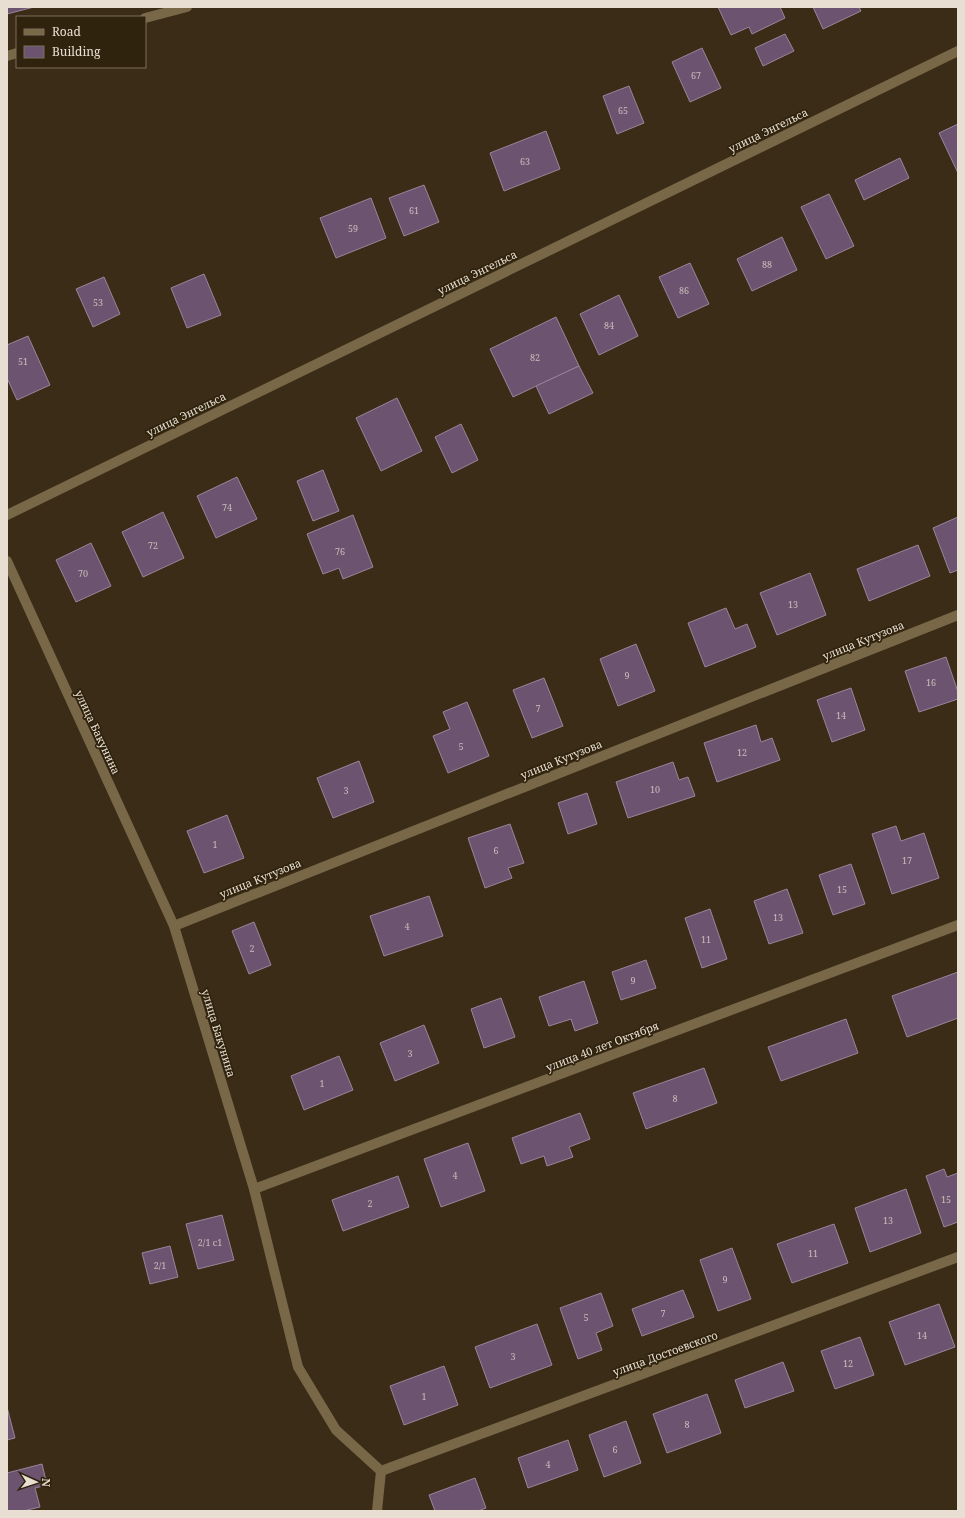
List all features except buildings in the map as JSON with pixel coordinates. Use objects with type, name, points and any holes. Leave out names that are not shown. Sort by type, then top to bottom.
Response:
[{"type":"street","points":[[146,18],[187,7]]},
{"type":"street","name":"улица Энгельса","points":[[7,515],[958,51]]},
{"type":"street","name":"улица Бакунина","points":[[7,561],[174,926],[254,1189],[298,1368],[336,1430],[381,1471]]},
{"type":"street","name":"улица Кутузова","points":[[174,926],[958,615]]},
{"type":"street","name":"улица 40 лет Октября","points":[[254,1189],[958,925]]},
{"type":"street","name":"улица Достоевского","points":[[381,1471],[958,1257]]},
{"type":"street","points":[[377,1511],[381,1471]]}]
